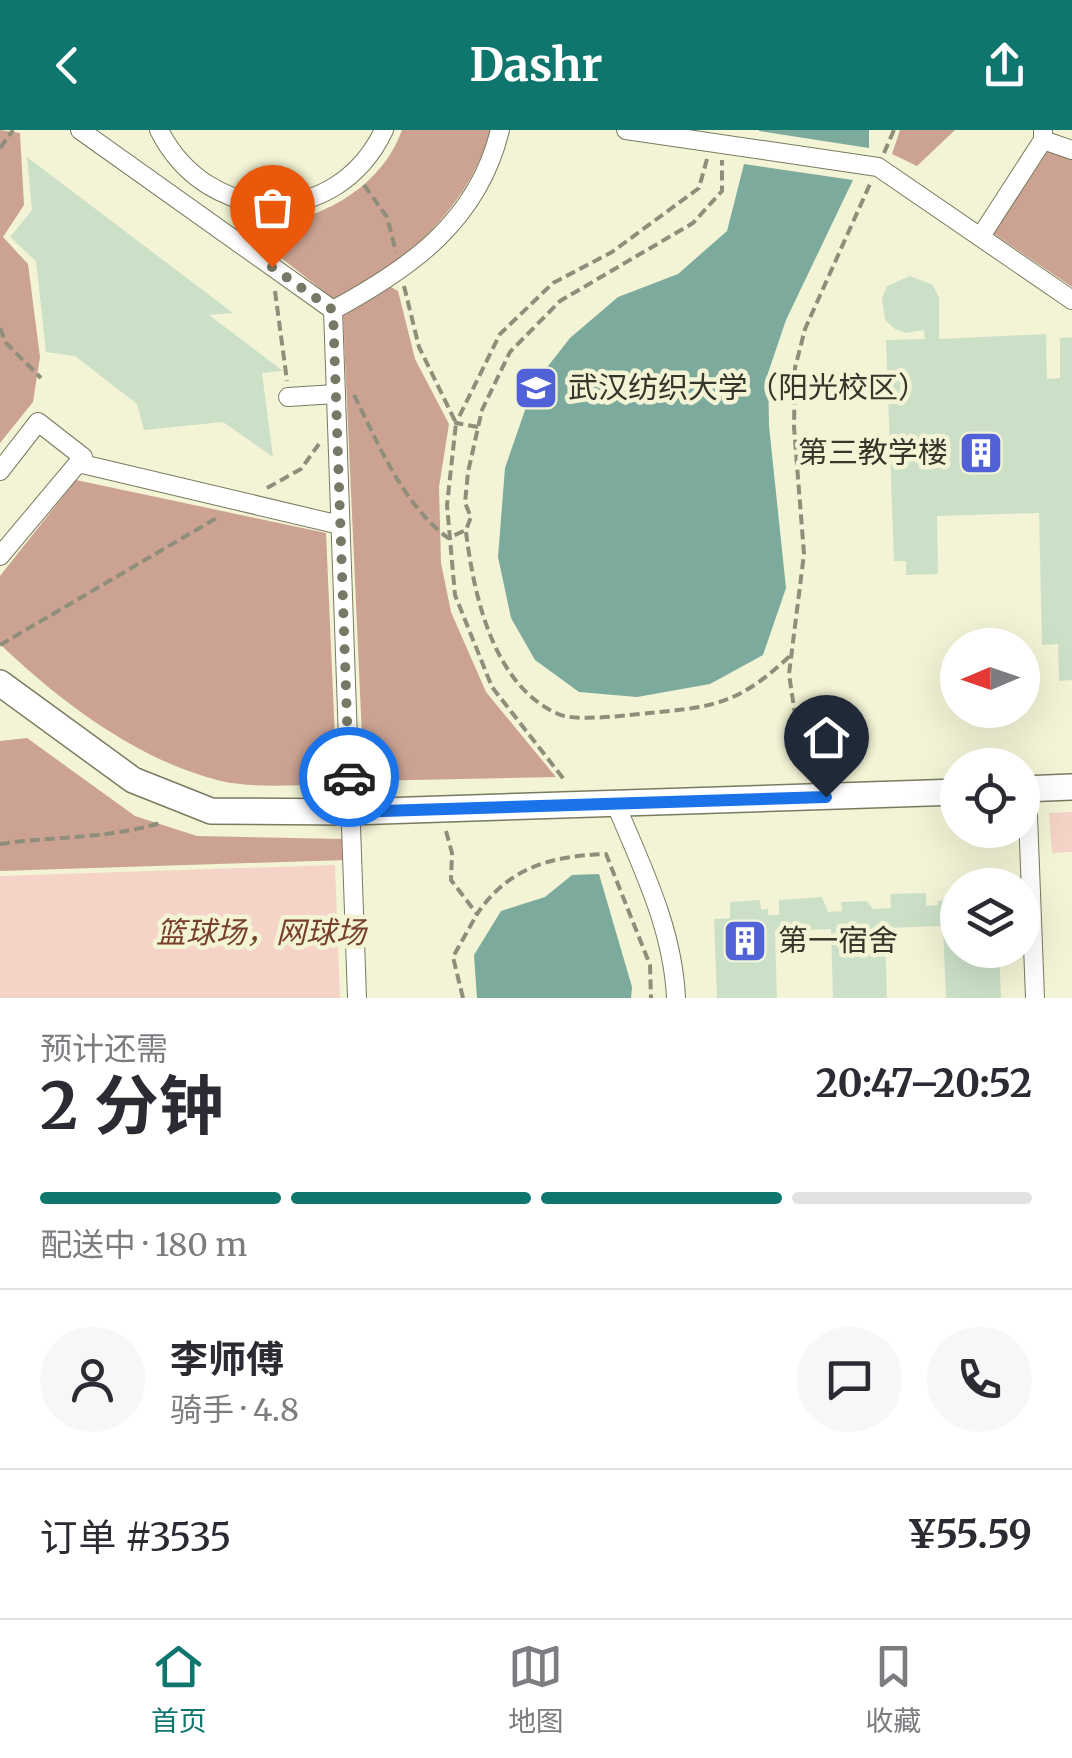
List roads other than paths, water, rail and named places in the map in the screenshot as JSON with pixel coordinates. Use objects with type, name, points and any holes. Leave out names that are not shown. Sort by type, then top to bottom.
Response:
[{"type":"main road","points":[[0,683],[133,780],[211,811],[440,810],[940,793]]},
{"type":"main road","points":[[1040,789],[1072,788]]},
{"type":"street","points":[[80,130],[333,310],[344,394],[340,525],[357,998]]},
{"type":"street","points":[[158,130],[183,169],[212,191],[246,202],[288,204],[326,193],[353,170],[384,130]]},
{"type":"street","points":[[333,310],[401,274],[460,216],[494,153],[500,130]]},
{"type":"street","points":[[626,130],[878,167],[1072,300]]},
{"type":"street","points":[[981,236],[1043,135],[1072,150]]},
{"type":"street","points":[[288,390],[344,394]]},
{"type":"street","points":[[0,471],[38,422],[83,456],[0,556]]},
{"type":"street","points":[[78,464],[340,525]]},
{"type":"street","points":[[616,805],[658,908],[675,965],[676,998]]},
{"type":"street","points":[[1028,848],[1035,998]]},
{"type":"water","points":[[759,130],[869,130],[869,148],[759,131]]},
{"type":"water","points":[[744,164],[853,180],[786,320],[768,373],[769,426],[786,588],[763,655],[710,684],[637,697],[579,692],[535,660],[511,618],[498,557],[505,468],[534,384],[570,338],[618,297],[678,274],[727,231]]},
{"type":"water","points":[[599,874],[632,987],[631,998],[477,998],[474,955],[501,911],[545,897],[572,875]]},
{"type":"place","name":"武汉纺织大学（阳光校区）","points":[[536,388]]},
{"type":"place","name":"第三教学楼","points":[[981,453]]},
{"type":"place","name":"第一宿舍","points":[[745,941]]},
{"type":"park label","name":"篮球场，网球场","points":[[261,933]]}]
